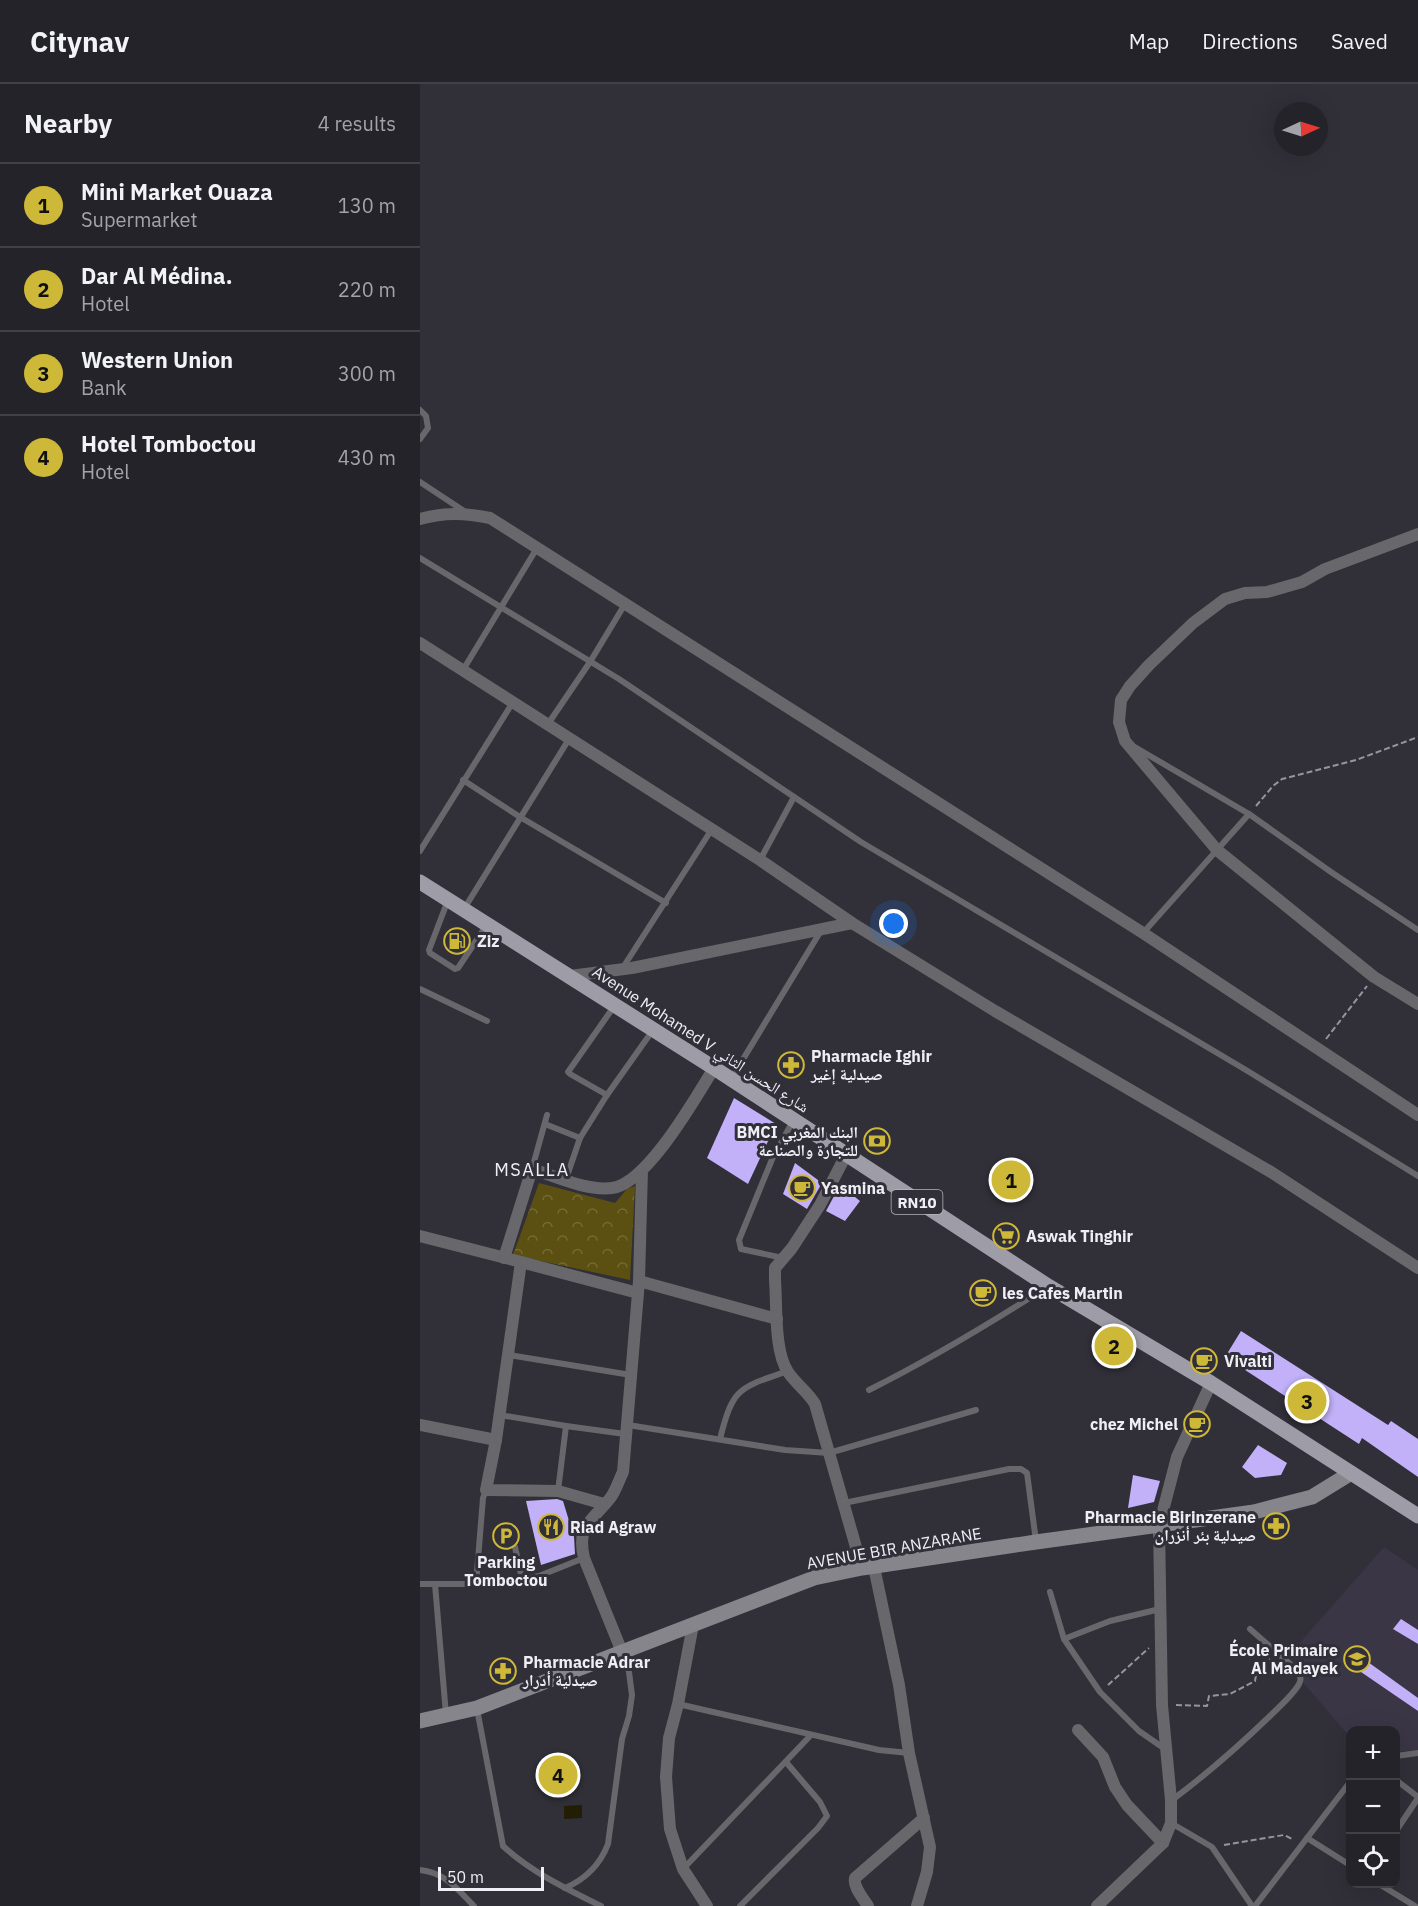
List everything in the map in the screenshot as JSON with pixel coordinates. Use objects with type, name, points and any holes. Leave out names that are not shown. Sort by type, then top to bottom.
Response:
[{"type":"main road","name":"Avenue Mohamed V شارع الحسن الثاني","points":[[420,882],[654,1029],[1048,1286],[1211,1383],[1418,1516]]},
{"type":"street","points":[[420,519],[448,513],[490,518],[1143,933],[1418,1115]]},
{"type":"street","points":[[1414,999],[1374,977],[1217,850],[1125,741],[1119,722],[1121,700],[1130,686],[1193,623],[1225,600],[1245,593],[1267,592],[1302,582],[1325,569],[1418,534]]},
{"type":"street","points":[[420,643],[712,829],[852,922],[995,1011],[1271,1172],[1418,1268]]},
{"type":"street","points":[[570,976],[622,970],[852,922]]},
{"type":"street","points":[[504,1258],[532,1169],[594,1188],[615,1188],[642,1170],[676,1127],[714,1068]]},
{"type":"street","points":[[846,1155],[820,1205],[792,1248],[775,1268],[777,1320],[782,1360],[788,1371],[815,1404],[843,1503],[868,1567],[898,1685],[909,1753],[930,1847],[927,1872],[917,1906]]},
{"type":"street","points":[[622,1652],[580,1543],[582,1532],[610,1498],[623,1472],[639,1287],[642,1170]]},
{"type":"street","points":[[420,1236],[521,1262],[777,1320]]},
{"type":"street","points":[[521,1262],[500,1414],[486,1490],[558,1491],[604,1504]]},
{"type":"street","points":[[1097,1906],[1163,1843],[1171,1823],[1171,1800],[1161,1705],[1159,1526],[1177,1457],[1211,1383]]},
{"type":"street","points":[[420,1425],[496,1440]]},
{"type":"street","name":"AVENUE BIR ANZARANE","points":[[420,1721],[446,1717],[477,1708],[814,1578],[868,1567],[1254,1512],[1312,1497],[1351,1473]]},
{"type":"street","points":[[693,1625],[669,1738],[666,1777],[670,1828],[683,1869],[706,1906]]},
{"type":"street","points":[[1078,1730],[1103,1757],[1115,1787],[1127,1805],[1163,1843]]},
{"type":"street","points":[[868,1906],[854,1882],[855,1878],[924,1818]]},
{"type":"lane","points":[[420,410],[426,416],[428,428],[420,439]]},
{"type":"lane","points":[[420,482],[469,514]]},
{"type":"lane","points":[[463,670],[537,548]]},
{"type":"lane","points":[[420,558],[590,662],[861,842],[1246,1070],[1418,1176]]},
{"type":"lane","points":[[548,724],[590,662],[625,604]]},
{"type":"lane","points":[[420,851],[513,701]]},
{"type":"lane","points":[[464,909],[569,739]]},
{"type":"lane","points":[[1125,741],[1249,814],[1340,879],[1418,930]]},
{"type":"lane","points":[[463,780],[520,817],[666,903]]},
{"type":"lane","points":[[760,860],[794,797]]},
{"type":"lane","points":[[1143,933],[1249,814]]},
{"type":"lane","points":[[622,970],[712,829]]},
{"type":"lane","points":[[448,900],[429,950],[430,953],[455,969],[460,966],[487,925]]},
{"type":"lane","points":[[731,1079],[822,929]]},
{"type":"lane","points":[[420,989],[487,1021]]},
{"type":"lane","points":[[607,1095],[568,1072],[616,1005]]},
{"type":"lane","points":[[566,1179],[580,1138],[607,1095],[654,1029]]},
{"type":"lane","points":[[532,1169],[548,1115]]},
{"type":"lane","points":[[783,1258],[741,1249],[739,1240],[773,1157],[793,1121]]},
{"type":"lane","points":[[545,1124],[580,1138]]},
{"type":"lane","points":[[869,1390],[966,1339],[1048,1286]]},
{"type":"lane","points":[[509,1355],[631,1375]]},
{"type":"lane","points":[[720,1439],[727,1412],[738,1393],[751,1383],[788,1371]]},
{"type":"lane","points":[[500,1414],[566,1426],[626,1429],[720,1439],[784,1450],[829,1453],[976,1410]]},
{"type":"lane","points":[[558,1491],[566,1426]]},
{"type":"lane","points":[[843,1503],[1022,1468],[1027,1473],[1036,1542]]},
{"type":"lane","points":[[476,1584],[483,1498],[486,1490]]},
{"type":"lane","points":[[514,1547],[522,1579]]},
{"type":"lane","points":[[420,1584],[494,1584],[539,1576],[584,1558]]},
{"type":"lane","points":[[435,1584],[446,1717]]},
{"type":"lane","points":[[1050,1592],[1064,1639],[1100,1692],[1138,1731],[1165,1749]]},
{"type":"lane","points":[[1064,1639],[1110,1621],[1160,1609]]},
{"type":"lane","points":[[1171,1800],[1240,1745],[1299,1683],[1300,1674],[1297,1670],[1250,1629]]},
{"type":"lane","points":[[565,1888],[582,1879],[602,1860],[608,1844],[622,1739],[632,1695],[629,1672],[622,1652]]},
{"type":"lane","points":[[678,1704],[879,1750],[909,1753]]},
{"type":"lane","points":[[477,1708],[503,1846],[519,1861],[601,1906]]},
{"type":"lane","points":[[683,1869],[811,1735]]},
{"type":"lane","points":[[1400,1755],[1418,1753]]},
{"type":"lane","points":[[740,1906],[818,1828],[827,1816],[820,1802],[786,1762]]},
{"type":"lane","points":[[1400,1784],[1418,1798],[1400,1824]]},
{"type":"lane","points":[[1171,1823],[1212,1847],[1254,1906],[1346,1787]]},
{"type":"lane","points":[[1307,1838],[1346,1862]]},
{"type":"lane","points":[[420,1870],[435,1872],[445,1877],[474,1906]]},
{"type":"lane","points":[[1386,1888],[1415,1906]]},
{"type":"path","points":[[1249,814],[1282,779],[1356,760],[1418,737]]},
{"type":"path","points":[[1318,1049],[1374,977]]},
{"type":"path","points":[[1100,1692],[1160,1638]]},
{"type":"path","points":[[1161,1705],[1208,1706],[1209,1696],[1230,1694],[1256,1681],[1256,1675],[1276,1652]]},
{"type":"path","points":[[1212,1847],[1284,1835],[1302,1845]]},
{"type":"shaded area","name":"École Primaire Al Madayek","points":[[1384,1547],[1418,1570],[1418,1750],[1400,1752],[1400,1726],[1346,1726],[1346,1732],[1294,1672],[1297,1646]]},
{"type":"shaded area","points":[[582,1805],[582,1818],[564,1819],[564,1806]]},
{"type":"green space","points":[[539,1183],[615,1203],[627,1189],[635,1186],[630,1280],[513,1255]]},
{"type":"building","points":[[734,1098],[776,1124],[748,1184],[707,1158]]},
{"type":"building","name":"Yasmina","points":[[795,1163],[822,1183],[807,1209],[783,1194]]},
{"type":"building","points":[[840,1185],[860,1201],[845,1221],[826,1211]]},
{"type":"building","points":[[1241,1331],[1388,1425],[1391,1421],[1418,1439],[1418,1477],[1362,1438],[1359,1444],[1225,1357]]},
{"type":"building","points":[[1258,1445],[1287,1463],[1281,1475],[1255,1478],[1242,1467]]},
{"type":"building","points":[[1133,1475],[1160,1481],[1154,1502],[1128,1508]]},
{"type":"building","name":"Riad Agraw","points":[[557,1499],[563,1501],[574,1537],[575,1554],[541,1565],[526,1501]]},
{"type":"building","points":[[1401,1619],[1418,1630],[1418,1644],[1393,1629]]},
{"type":"building","points":[[1368,1662],[1418,1698],[1418,1711],[1361,1672]]},
{"type":"place","name":"Ziz","points":[[457,941]]},
{"type":"place","name":"Pharmacie Ighir صيدلية إغير","points":[[791,1065]]},
{"type":"place","name":"BMCI البنك المغربي للتجارة والصناعة","points":[[877,1141]]},
{"type":"place","name":"Mini Market Ouaza","points":[[1011,1180]]},
{"type":"place","name":"Yasmina","points":[[802,1188]]},
{"type":"place","name":"Aswak Tinghir","points":[[1006,1236]]},
{"type":"place","name":"les Cafes Martin","points":[[983,1293]]},
{"type":"place","name":"Dar Al Médina.","points":[[1114,1346]]},
{"type":"place","name":"Vivalti","points":[[1204,1361]]},
{"type":"place","name":"Western Union","points":[[1307,1401]]},
{"type":"place","name":"chez Michel","points":[[1197,1424]]},
{"type":"place","name":"Pharmacie Birinzerane صيدلية بئر أنزران","points":[[1276,1526]]},
{"type":"place","name":"Riad Agraw","points":[[551,1527]]},
{"type":"place","name":"Parking Tomboctou","points":[[506,1536]]},
{"type":"place","name":"École Primaire Al Madayek","points":[[1357,1659]]},
{"type":"place","name":"Pharmacie Adrar صيدلية أدرار","points":[[503,1671]]},
{"type":"place","name":"Hotel Tomboctou","points":[[558,1775]]},
{"type":"district","name":"MSALLA","points":[[532,1169]]}]
